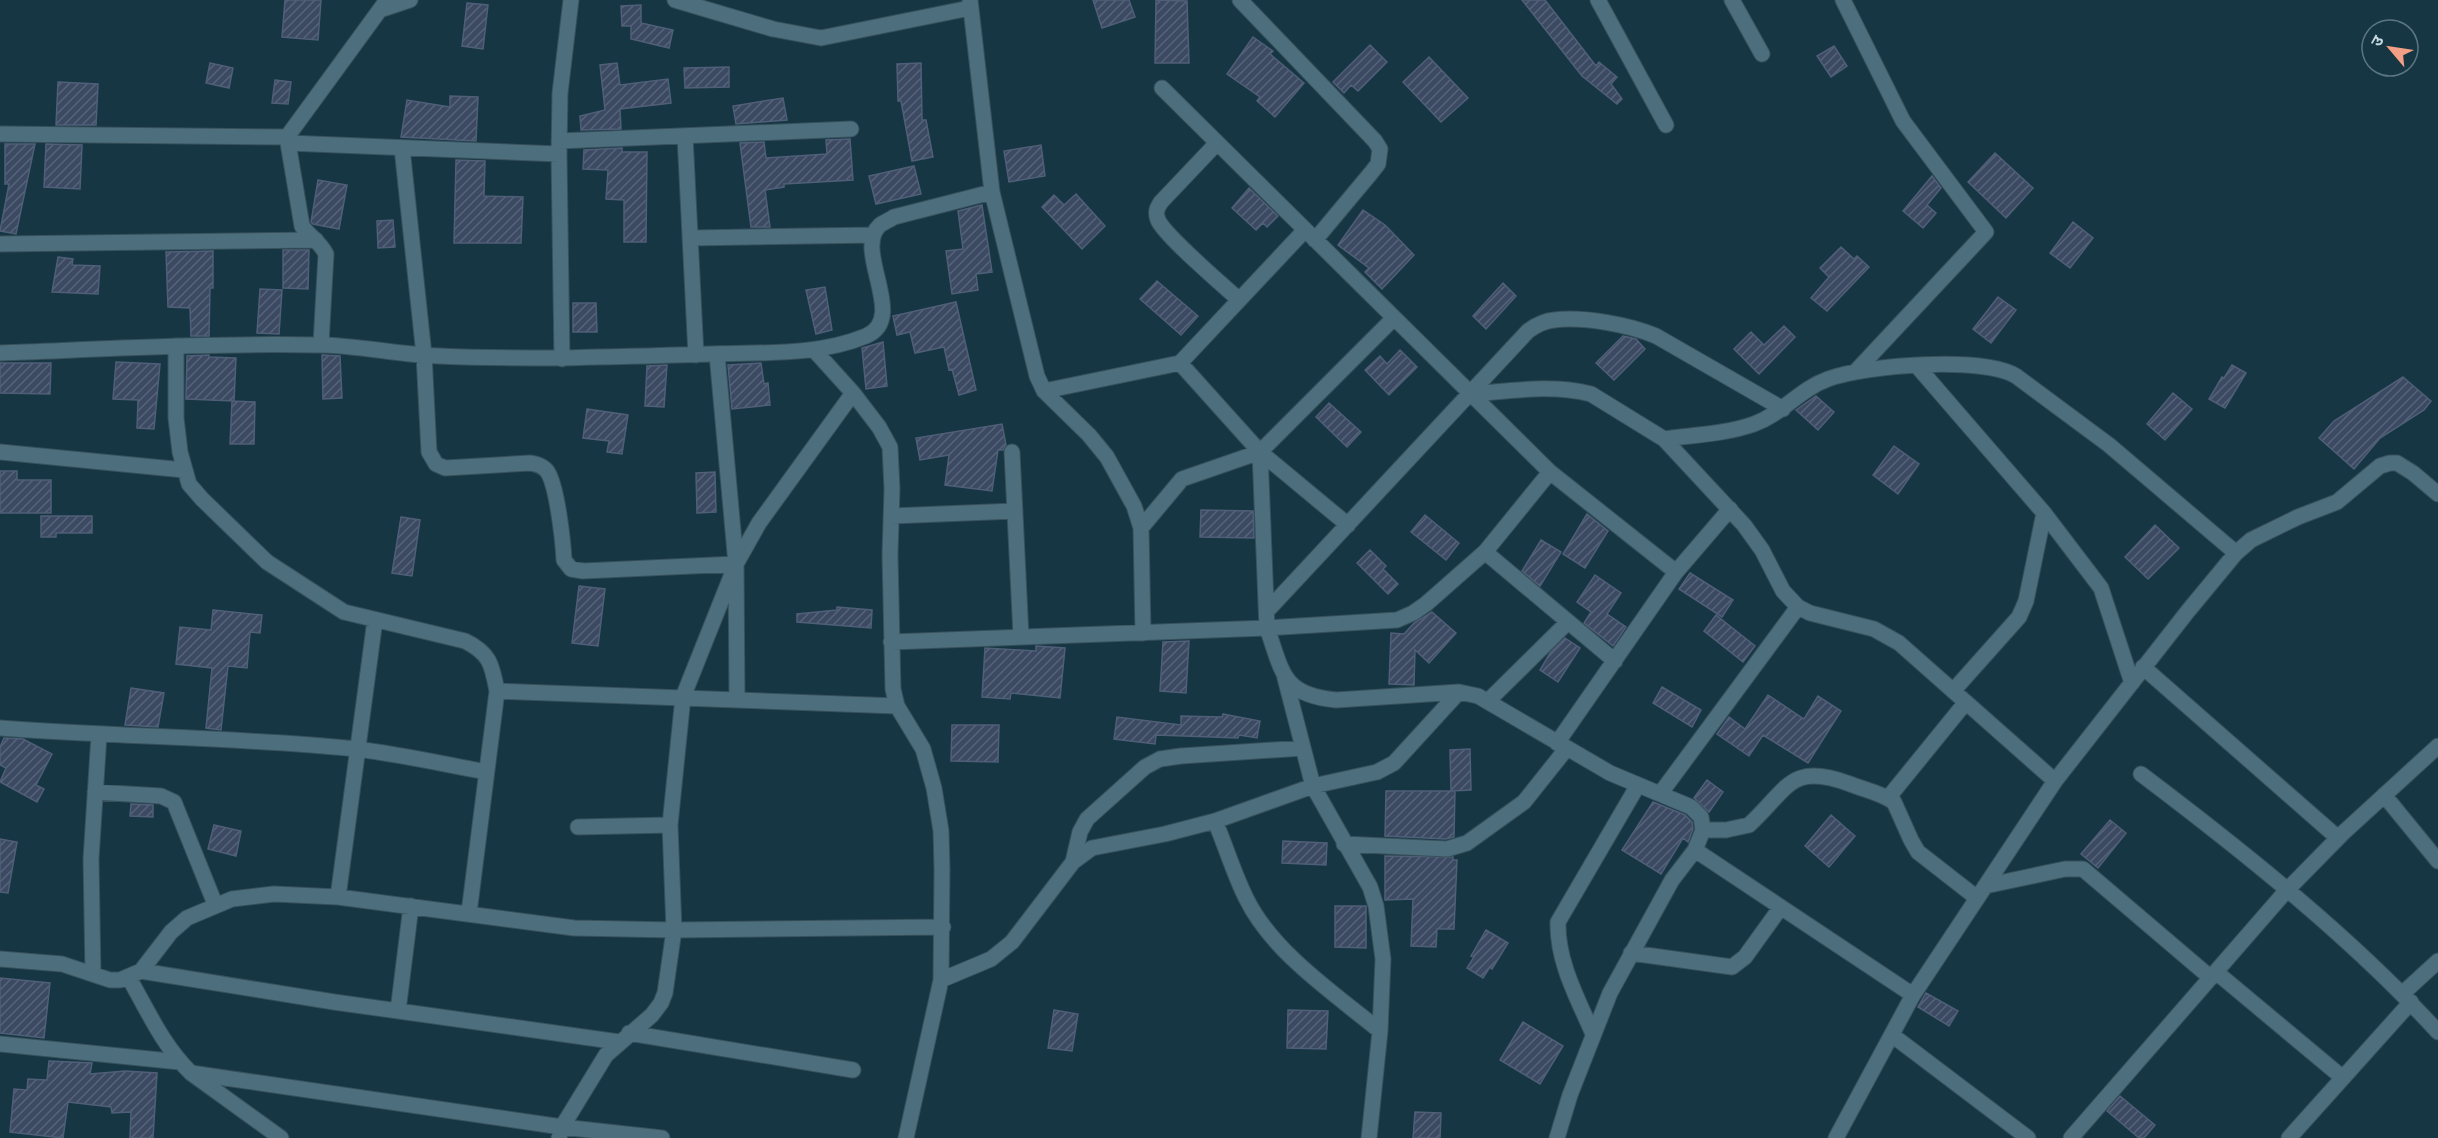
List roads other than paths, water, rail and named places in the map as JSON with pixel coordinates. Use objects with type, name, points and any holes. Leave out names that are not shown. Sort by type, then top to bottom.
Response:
[{"type":"street","points":[[321,345],[326,254],[322,246],[302,226],[287,140],[383,5],[410,0]]},
{"type":"street","points":[[562,359],[560,93],[571,0]]},
{"type":"street","points":[[675,0],[773,29],[821,38],[970,4],[992,192],[1037,376],[1044,391],[1089,435],[1107,457],[1134,506],[1141,528],[1143,633]]},
{"type":"street","points":[[1044,391],[1180,363],[1239,300],[1310,235],[1378,164],[1380,149],[1375,141],[1240,0]]},
{"type":"street","points":[[1598,0],[1666,124]]},
{"type":"street","points":[[1732,0],[1762,54]]},
{"type":"street","points":[[1843,0],[1903,121],[1986,232],[1856,371]]},
{"type":"street","points":[[1162,88],[1550,472],[1676,572]]},
{"type":"street","points":[[0,134],[287,140],[402,148],[559,148],[685,136],[851,129]]},
{"type":"street","points":[[685,136],[696,355]]},
{"type":"street","points":[[1217,142],[1161,202],[1156,210],[1157,218],[1168,232],[1239,300]]},
{"type":"street","points":[[402,148],[424,355],[429,452],[435,465],[445,468],[539,464],[546,470],[553,482],[564,560],[570,568],[584,571],[736,564]]},
{"type":"street","points":[[0,353],[176,346],[321,345],[424,355],[562,359],[815,351],[868,335],[879,327],[883,312],[873,235],[880,225],[894,218],[992,192]]},
{"type":"street","points":[[690,238],[873,235]]},
{"type":"street","points":[[0,244],[316,240]]},
{"type":"street","points":[[1141,528],[1182,479],[1260,452],[1394,318]]},
{"type":"street","points":[[1268,611],[1528,331],[1540,323],[1570,320],[1638,328],[1783,409]]},
{"type":"street","points":[[176,346],[176,418],[184,470],[189,484],[201,499],[261,557],[283,574],[344,612],[465,641],[487,656],[494,672],[497,691],[469,913]]},
{"type":"street","points":[[815,351],[854,393],[879,427],[890,447],[893,689],[897,706],[923,749],[934,788],[940,831],[943,927],[941,980],[906,1138]]},
{"type":"street","points":[[717,354],[736,564],[737,699]]},
{"type":"street","points":[[1180,363],[1260,452],[1348,525]]},
{"type":"street","points":[[1664,439],[1751,425],[1783,409],[1805,391],[1827,379],[1856,371],[1953,364],[1992,367],[2007,371],[2109,445],[2236,552]]},
{"type":"street","points":[[1917,366],[2044,513],[2101,588],[2132,683]]},
{"type":"street","points":[[1470,394],[1552,388],[1580,391],[1591,394],[1664,439],[1730,509],[1762,550],[1783,591],[1798,607],[1810,613],[1874,629],[1899,643],[2055,781]]},
{"type":"street","points":[[561,1132],[599,1065],[624,1037],[644,1023],[661,1003],[665,993],[674,930],[670,825],[683,697],[736,564],[759,523],[854,393]]},
{"type":"street","points":[[0,452],[184,470]]},
{"type":"street","points":[[1012,452],[1021,636]]},
{"type":"street","points":[[1260,452],[1268,611],[1266,628],[1285,678],[1313,786],[1370,887],[1376,906],[1383,959],[1380,1031],[1369,1138]]},
{"type":"street","points":[[1836,1138],[1913,995],[2055,781],[2236,552],[2251,540],[2289,521],[2337,502],[2380,465],[2397,463],[2414,472],[2438,494]]},
{"type":"street","points":[[891,642],[1266,628],[1397,620],[1413,614],[1426,604],[1485,552],[1550,472]]},
{"type":"street","points":[[1344,844],[1447,849],[1467,843],[1524,802],[1615,661],[1676,572],[1730,509]]},
{"type":"street","points":[[891,516],[1015,511]]},
{"type":"street","points":[[1953,691],[2019,617],[2026,601],[2044,513]]},
{"type":"street","points":[[1485,552],[1615,661]]},
{"type":"street","points":[[1660,794],[1798,607]]},
{"type":"street","points":[[338,897],[375,620]]},
{"type":"street","points":[[1488,701],[1568,622]]},
{"type":"street","points":[[2144,667],[2338,838]]},
{"type":"street","points":[[1285,678],[1302,692],[1318,698],[1336,700],[1459,692],[1478,696],[1610,773],[1691,807],[1701,817],[1703,830],[1695,850],[1672,880],[1610,993],[1570,1095],[1557,1138]]},
{"type":"street","points":[[497,691],[897,706]]},
{"type":"street","points":[[941,980],[991,959],[1012,942],[1073,862],[1092,848],[1165,834],[1215,821],[1313,786],[1377,772],[1388,767],[1459,692]]},
{"type":"street","points":[[1888,798],[1966,702]]},
{"type":"street","points":[[0,728],[357,750],[486,772]]},
{"type":"street","points":[[93,974],[91,859],[99,735]]},
{"type":"street","points":[[2071,1138],[2287,890],[2338,838],[2438,746]]},
{"type":"street","points":[[1073,862],[1080,832],[1087,819],[1145,767],[1160,759],[1303,748]]},
{"type":"street","points":[[2141,774],[2287,890],[2406,998],[2438,1032]]},
{"type":"street","points":[[1703,830],[1726,830],[1749,825],[1785,788],[1797,779],[1811,776],[1830,777],[1888,798],[1897,807],[1918,852],[1981,892],[2065,869],[2083,869],[2343,1078]]},
{"type":"street","points":[[1593,1034],[1568,975],[1558,936],[1558,922],[1638,785]]},
{"type":"street","points":[[95,792],[161,795],[174,802],[215,904]]},
{"type":"street","points":[[2384,795],[2438,861]]},
{"type":"street","points":[[1215,821],[1247,899],[1271,936],[1305,969],[1380,1031]]},
{"type":"street","points":[[578,827],[670,825]]},
{"type":"street","points":[[1695,850],[1913,995]]},
{"type":"street","points":[[135,974],[176,926],[187,918],[215,904],[263,894],[338,897],[574,928],[674,930],[943,927]]},
{"type":"street","points":[[398,1011],[411,906]]},
{"type":"street","points":[[1631,953],[1732,967],[1745,957],[1781,907]]},
{"type":"street","points":[[0,959],[54,963],[110,980],[135,974],[398,1011],[624,1037],[853,1070]]},
{"type":"street","points":[[2289,1138],[2343,1078],[2438,961]]},
{"type":"street","points":[[135,974],[165,1042],[185,1068],[281,1138]]},
{"type":"street","points":[[1892,1035],[2028,1138]]},
{"type":"street","points":[[0,1044],[185,1068],[561,1132],[662,1138]]}]
